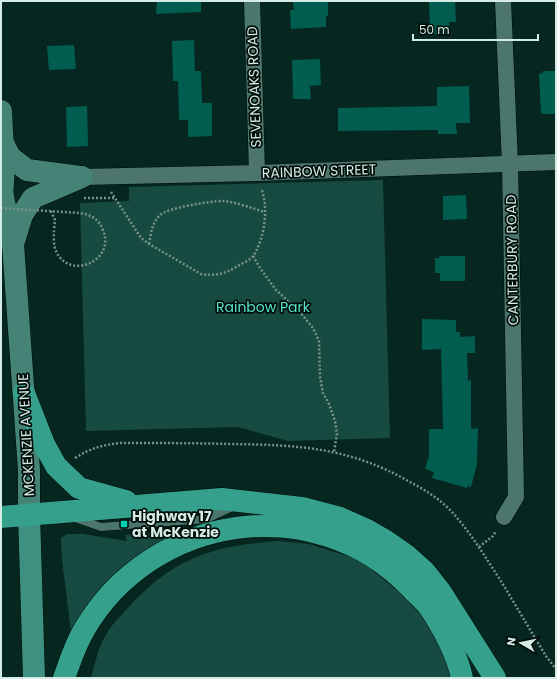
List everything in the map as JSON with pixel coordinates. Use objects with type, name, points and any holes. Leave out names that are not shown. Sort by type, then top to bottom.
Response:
[{"type":"highway","points":[[24,393],[44,444],[56,466],[79,488],[141,505]]},
{"type":"highway","points":[[1,517],[222,499],[302,508],[340,518],[367,530],[406,555],[425,572],[440,591],[495,678]]},
{"type":"highway","points":[[64,678],[84,631],[101,606],[123,582],[149,560],[175,546],[199,536],[226,529],[253,526],[282,526],[312,531],[348,543],[376,559],[400,577],[429,607],[451,644],[462,678]]},
{"type":"main road","name":"MCKENZIE AVENUE","points":[[1,111],[1,200],[13,244],[29,470],[34,678]]},
{"type":"main road","points":[[2,141],[10,157],[27,170],[91,177]]},
{"type":"main road","points":[[13,244],[22,215],[33,198],[91,177]]},
{"type":"street","name":"SEVENOAKS ROAD","points":[[252,1],[259,173]]},
{"type":"street","name":"CANTERBURY ROAD","points":[[503,1],[510,164],[516,497],[504,517]]},
{"type":"street","name":"RAINBOW STREET","points":[[91,177],[259,173],[556,162]]},
{"type":"lane","points":[[57,512],[101,527],[206,519],[244,502]]},
{"type":"path","points":[[91,177],[141,238],[201,274],[210,276],[221,275],[253,256],[261,237],[264,212],[259,173]]},
{"type":"path","points":[[1,200],[90,215],[102,226],[105,234],[105,244],[102,253],[92,263],[84,266],[74,266],[67,263],[59,257],[55,250],[54,230]]},
{"type":"path","points":[[149,244],[151,229],[155,221],[161,214],[169,210],[224,201],[264,212]]},
{"type":"path","points":[[253,256],[276,290],[299,311],[313,328],[319,341],[322,393],[329,404],[335,421],[337,434],[334,452]]},
{"type":"path","points":[[479,547],[493,536],[504,517]]},
{"type":"green space","name":"Rainbow Park","points":[[383,180],[390,438],[288,441],[238,427],[86,431],[80,203],[129,201],[129,187]]},
{"type":"green space","points":[[173,531],[173,536],[135,559],[71,632],[62,560],[61,538],[67,534],[83,534],[127,541],[125,535]]},
{"type":"green space","points":[[278,541],[309,544],[360,560],[422,611],[455,678],[91,678],[101,644],[110,628],[144,592],[160,578],[177,566],[214,551],[255,543]]},
{"type":"building","points":[[157,1],[201,1],[201,12],[156,14]]},
{"type":"building","points":[[328,1],[326,27],[291,29],[290,10],[294,10],[293,2]]},
{"type":"building","points":[[429,1],[455,1],[456,22],[449,22],[450,34],[430,34]]},
{"type":"building","points":[[194,40],[195,71],[201,71],[202,103],[212,103],[212,136],[188,137],[188,120],[179,120],[178,81],[173,81],[172,41]]},
{"type":"building","points":[[74,45],[76,69],[49,70],[47,46]]},
{"type":"building","points":[[320,59],[321,85],[310,86],[311,99],[293,99],[292,60]]},
{"type":"building","points":[[543,71],[556,71],[556,114],[541,113],[539,74],[543,73]]},
{"type":"building","points":[[469,86],[470,123],[456,123],[457,134],[438,134],[438,130],[338,131],[338,108],[437,106],[437,87]]},
{"type":"building","points":[[87,106],[88,146],[67,147],[66,107]]},
{"type":"building","points":[[466,195],[467,219],[443,220],[443,196]]},
{"type":"building","points":[[439,256],[465,256],[465,281],[440,281],[440,273],[435,273],[435,258],[440,258]]},
{"type":"building","points":[[422,319],[456,320],[456,332],[460,332],[460,337],[475,336],[475,353],[467,353],[468,381],[471,380],[471,429],[478,428],[477,464],[471,487],[467,486],[467,488],[432,478],[434,472],[425,469],[429,455],[429,429],[443,429],[441,349],[422,350]]},
{"type":"place","name":"Highway 17 at McKenzie","points":[[124,524]]}]
